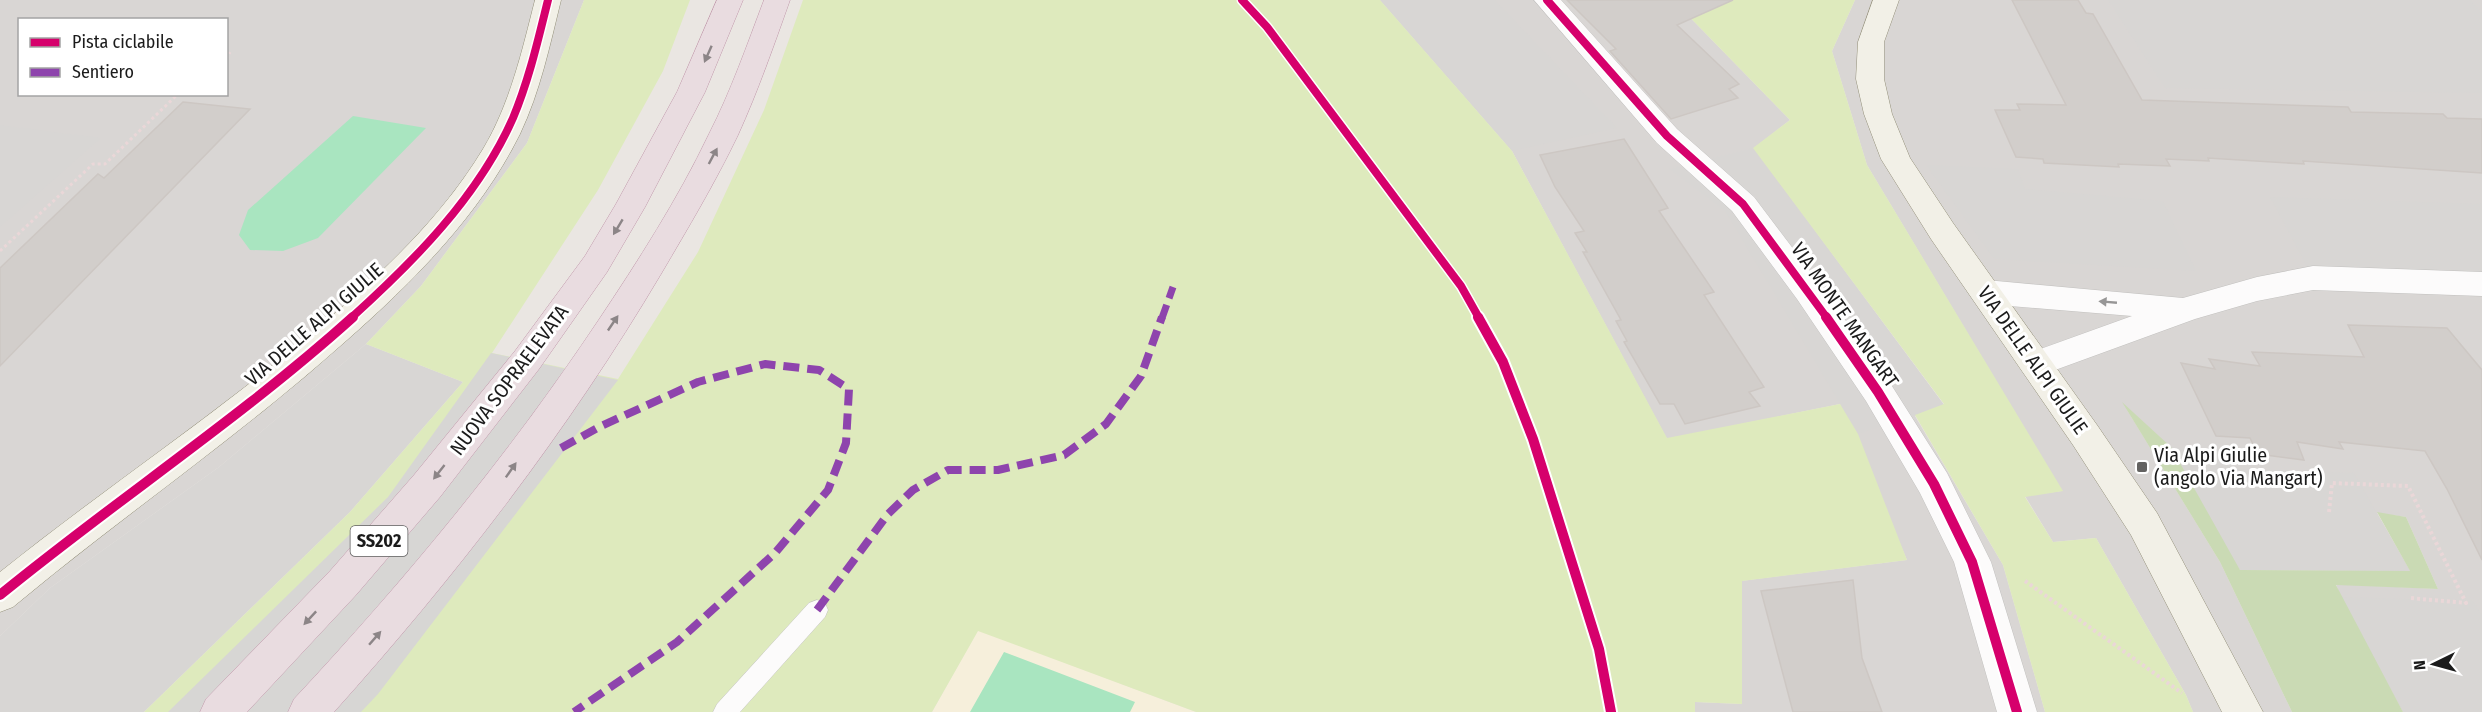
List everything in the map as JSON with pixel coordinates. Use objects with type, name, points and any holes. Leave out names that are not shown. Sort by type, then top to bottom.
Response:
[{"type":"highway","name":"NUOVA SOPRAELEVATA","points":[[220,712],[343,583],[427,486],[527,360],[596,264],[630,207],[691,92],[730,0]]},
{"type":"highway","name":"SS202","points":[[308,712],[414,592],[494,495],[646,275],[716,150],[742,91],[777,0]]},
{"type":"street","name":"VIA DELLE ALPI GIULIE","points":[[0,595],[60,543],[227,422],[313,353],[385,288],[444,225],[495,153],[522,99],[548,0]]},
{"type":"street","name":"VIA MONTE MANGART","points":[[1547,0],[1667,136],[1743,204],[1808,291],[1878,392],[1934,484],[1972,562],[2017,712]]},
{"type":"street","name":"VIA DELLE ALPI GIULIE","points":[[1886,0],[1871,42],[1870,79],[1878,114],[1896,159],[1942,231],[2036,364],[2144,524],[2243,712]]},
{"type":"street","points":[[2036,364],[2187,309],[2257,289],[2313,278],[2482,284]]},
{"type":"street","points":[[1986,292],[2187,309]]},
{"type":"lane","points":[[725,712],[817,610]]},
{"type":"path","points":[[228,56],[230,52]]},
{"type":"path","points":[[0,251],[93,164],[105,164],[176,96]]},
{"type":"path","points":[[2329,512],[2332,483],[2408,486],[2466,603],[2410,598]]},
{"type":"path","points":[[1972,562],[2003,565],[2186,695]]},
{"type":"shaded area","points":[[0,0],[584,0],[527,143],[421,286],[366,344],[219,467],[50,588],[0,636]]},
{"type":"shaded area","points":[[1380,0],[1673,0],[1790,120],[1754,148],[1944,405],[1915,416],[2003,565],[2045,712],[1695,712],[1695,702],[1742,704],[1741,581],[1907,560],[1840,404],[1667,439],[1512,151]]},
{"type":"shaded area","points":[[1380,0],[1495,0],[1617,128],[1512,151]]},
{"type":"shaded area","points":[[1855,0],[2482,0],[2482,712],[2403,712],[2341,597],[2336,584],[2438,589],[2406,517],[2377,513],[2410,571],[2240,570],[2124,405],[2220,562],[2292,712],[2193,712],[2186,695],[2096,538],[2053,542],[2025,496],[2062,491],[1867,165],[1832,51]]},
{"type":"shaded area","points":[[2108,0],[2470,0],[2482,13],[2482,93],[2165,88]]},
{"type":"shaded area","points":[[0,125],[101,138],[0,227]]},
{"type":"shaded area","points":[[1753,148],[1944,405],[1858,434],[1725,211],[1669,169]]},
{"type":"shaded area","points":[[1926,165],[2018,169],[2025,189],[2163,201],[2196,271],[1994,259]]},
{"type":"shaded area","points":[[2270,197],[2482,204],[2482,284],[2313,278]]},
{"type":"shaded area","points":[[366,344],[463,382],[350,512],[144,712],[0,712],[0,636],[50,588],[219,467]]},
{"type":"shaded area","points":[[2171,447],[2223,449],[2233,469],[2354,473],[2410,571],[2240,570]]},
{"type":"shaded area","points":[[2341,597],[2473,601],[2482,615],[2482,712],[2403,712]]},
{"type":"shaded area","points":[[978,630],[1196,712],[932,712]]},
{"type":"green space","points":[[584,0],[690,0],[663,71],[598,190],[492,353],[618,379],[698,252],[764,110],[803,0],[1380,0],[1512,151],[1667,438],[1840,404],[1858,434],[1907,560],[1742,581],[1742,704],[1695,702],[1695,712],[1196,712],[978,631],[932,712],[144,712],[350,512],[463,382],[366,344],[421,286],[527,143]]},
{"type":"green space","points":[[1673,0],[1855,0],[1832,51],[1867,165],[2063,491],[2025,497],[2053,542],[2096,538],[2186,695],[2193,712],[2045,712],[2003,565],[1915,415],[1944,404],[1753,148],[1790,120]]},
{"type":"green space","points":[[353,116],[426,128],[318,238],[283,251],[250,250],[239,235],[248,210]]},
{"type":"green space","points":[[2122,402],[2171,447],[2240,570],[2410,571],[2377,512],[2406,517],[2438,589],[2336,585],[2403,712],[2292,712],[2220,562]]},
{"type":"green space","points":[[1004,652],[1135,702],[1130,712],[970,712]]},
{"type":"pier","points":[[491,353],[618,380],[378,694],[361,712],[168,712],[388,497]]},
{"type":"building","points":[[1567,0],[1733,0],[1677,25],[1739,84],[1729,89],[1738,98],[1671,119],[1610,51],[1616,49]]},
{"type":"building","points":[[2012,0],[2078,0],[2086,13],[2093,14],[2142,100],[2348,107],[2351,112],[2443,114],[2447,118],[2482,119],[2482,173],[2303,161],[2304,164],[2208,158],[2209,161],[2166,159],[2170,166],[2118,164],[2119,167],[2044,163],[2043,159],[2016,157],[1995,110],[2020,110],[2017,104],[2066,105]]},
{"type":"building","points":[[183,102],[250,109],[0,366],[0,268],[98,174],[104,178]]},
{"type":"building","points":[[1624,139],[1668,208],[1659,211],[1714,292],[1704,295],[1764,387],[1749,392],[1760,406],[1685,424],[1674,404],[1660,404],[1624,342],[1627,341],[1616,321],[1621,320],[1583,252],[1587,252],[1575,233],[1584,231],[1555,187],[1540,155]]},
{"type":"building","points":[[2348,325],[2447,328],[2482,370],[2482,560],[2447,489],[2425,451],[2339,442],[2343,449],[2297,442],[2304,460],[2258,454],[2250,438],[2216,436],[2181,363],[2215,369],[2209,359],[2260,366],[2252,352],[2364,357]]},
{"type":"building","points":[[1853,580],[1862,658],[1882,712],[1793,712],[1761,591]]},
{"type":"marked path","points":[[817,610],[888,514],[913,490],[948,470],[998,470],[1064,455],[1106,424],[1141,376],[1173,287]]},
{"type":"marked path","points":[[561,448],[599,427],[698,382],[765,364],[819,370],[849,389],[846,443],[828,490],[775,553],[677,642],[574,712]]},
{"type":"cycle path","points":[[0,595],[264,392],[370,301],[409,263],[464,199],[505,135],[521,98],[548,0]]},
{"type":"cycle path","points":[[1242,0],[1267,27],[1461,286],[1503,362],[1533,439],[1599,649],[1611,712]]},
{"type":"cycle path","points":[[1547,0],[1667,136],[1743,204],[1808,291],[1878,392],[1934,484],[1972,562],[2017,712]]},
{"type":"place","name":"Via Alpi Giulie (angolo Via Mangart)","points":[[2142,467]]}]
